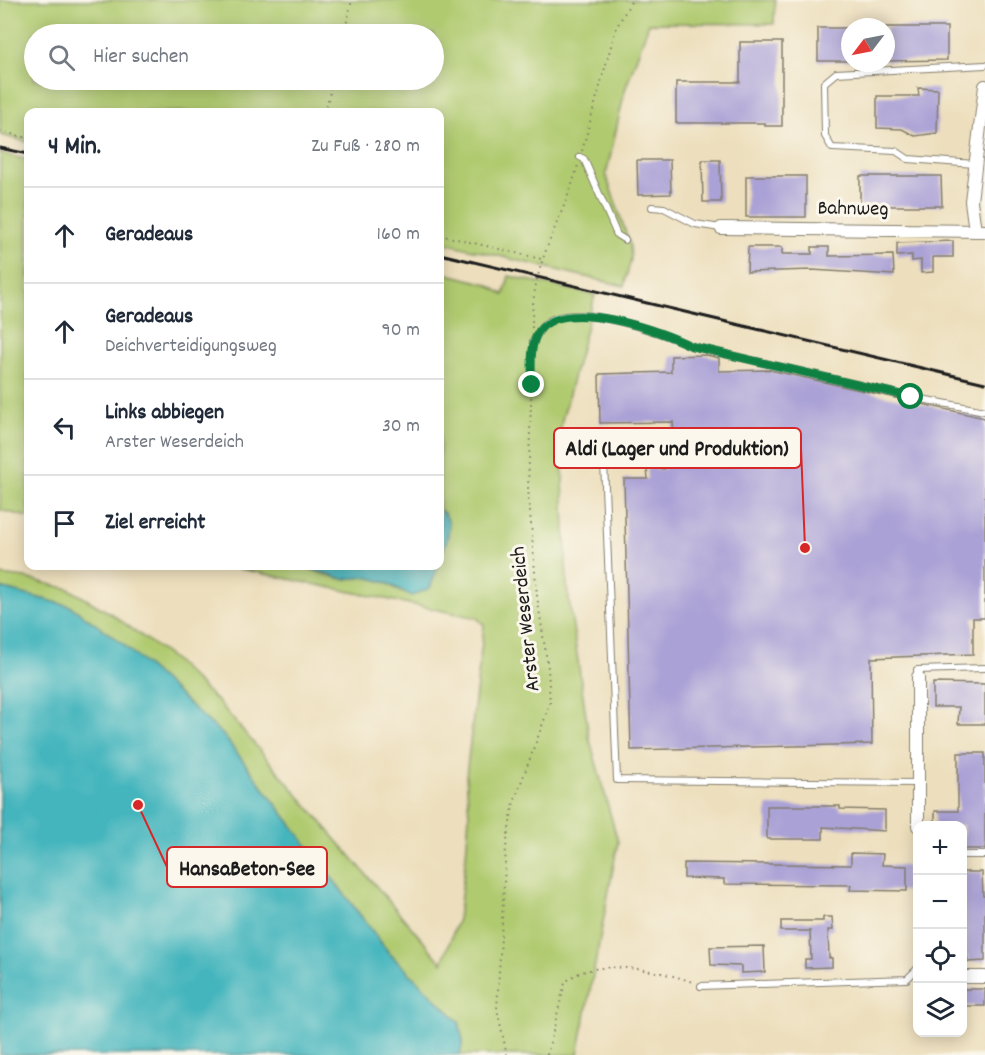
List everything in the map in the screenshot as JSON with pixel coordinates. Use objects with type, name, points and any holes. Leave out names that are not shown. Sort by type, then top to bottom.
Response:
[{"type":"street","points":[[980,231],[971,201],[985,86]]},
{"type":"street","name":"Bahnweg","points":[[721,228],[980,231]]},
{"type":"street","points":[[918,677],[918,821]]},
{"type":"street","points":[[967,977],[985,977]]},
{"type":"lane","points":[[975,164],[909,159],[896,151],[832,148],[825,136],[824,83],[836,73],[985,65]]},
{"type":"lane","points":[[580,157],[584,159],[616,235],[625,240]]},
{"type":"lane","points":[[652,207],[664,208],[695,224],[721,228]]},
{"type":"lane","points":[[532,342],[547,322],[575,315],[613,320],[670,335],[691,346],[911,397],[985,411]]},
{"type":"lane","points":[[604,462],[617,780],[918,783]]},
{"type":"lane","points":[[918,677],[917,670],[985,668]]},
{"type":"lane","points":[[967,855],[985,855]]},
{"type":"lane","points":[[701,986],[908,979],[913,974]]},
{"type":"path","points":[[346,24],[352,0]]},
{"type":"path","name":"Arster Weserdeich","points":[[507,1055],[497,1009],[506,847],[513,805],[550,704],[548,668],[537,596],[528,488],[531,301],[541,259],[580,157],[616,28],[632,0]]},
{"type":"path","points":[[326,108],[330,90]]},
{"type":"path","points":[[0,131],[24,137]]},
{"type":"path","points":[[444,236],[541,259]]},
{"type":"path","points":[[547,1055],[566,983],[573,975],[597,969],[638,969],[683,978],[701,986]]},
{"type":"green space","points":[[0,0],[775,0],[774,24],[649,23],[625,90],[606,175],[630,245],[631,259],[624,286],[444,243],[444,108],[24,108],[24,141],[0,135]]},
{"type":"green space","points":[[0,153],[24,159],[24,516],[0,510]]},
{"type":"green space","points":[[444,273],[487,284],[504,295],[509,276],[595,295],[561,424],[567,586],[589,737],[618,842],[578,1055],[460,1055],[463,1041],[459,1022],[389,953],[224,736],[122,643],[70,606],[0,588],[0,575],[25,578],[69,589],[113,615],[173,659],[221,705],[442,963],[458,919],[466,856],[469,815],[466,776],[484,625],[477,618],[245,570],[312,570],[343,579],[366,577],[385,582],[402,593],[430,588],[436,570],[444,570],[444,547],[448,535],[445,514]]},
{"type":"water","points":[[444,514],[449,527],[444,549]]},
{"type":"water","points":[[315,570],[437,570],[430,588],[412,596],[385,582],[366,577],[343,579]]},
{"type":"water","points":[[0,588],[70,606],[122,643],[224,736],[389,953],[459,1022],[463,1041],[460,1055],[0,1055]]},
{"type":"building","points":[[895,27],[947,27],[947,60],[895,61]]},
{"type":"building","points":[[818,28],[841,28],[841,61],[818,61]]},
{"type":"building","points":[[740,42],[782,42],[782,126],[765,126],[765,123],[676,123],[676,82],[740,82]]},
{"type":"building","points":[[918,88],[938,89],[937,133],[915,136],[902,129],[877,128],[877,96],[919,96]]},
{"type":"building","points":[[637,160],[670,160],[671,194],[638,195]]},
{"type":"building","points":[[702,160],[720,160],[721,202],[703,202]]},
{"type":"building","points":[[746,176],[806,176],[806,217],[746,217]]},
{"type":"building","points":[[860,176],[941,176],[942,206],[860,206]]},
{"type":"building","points":[[953,241],[953,257],[933,257],[933,272],[921,273],[921,260],[912,261],[912,255],[897,256],[897,243]]},
{"type":"building","points":[[748,247],[782,247],[782,254],[812,254],[812,247],[829,247],[829,256],[893,255],[894,275],[812,270],[747,272]]},
{"type":"building","points":[[706,355],[719,358],[719,371],[770,370],[985,418],[985,618],[973,618],[973,654],[871,658],[872,744],[631,750],[624,479],[648,479],[647,468],[665,469],[663,447],[674,447],[673,422],[600,423],[599,374],[671,372],[671,356]]},
{"type":"building","points":[[933,683],[985,684],[985,724],[958,724],[959,707],[933,707]]},
{"type":"building","points":[[958,753],[985,753],[985,849],[967,849],[967,821],[935,821],[935,811],[958,811]]},
{"type":"building","points":[[767,806],[840,806],[840,809],[885,810],[885,831],[823,827],[823,839],[767,839]]},
{"type":"building","points":[[851,853],[883,854],[882,865],[907,866],[907,891],[850,890],[851,885],[724,884],[724,879],[684,878],[684,863],[851,865]]},
{"type":"building","points":[[967,872],[982,872],[983,896],[985,896],[985,961],[968,962]]},
{"type":"building","points":[[823,917],[832,917],[833,930],[828,930],[829,958],[832,958],[832,967],[805,968],[805,959],[811,959],[810,931],[781,931],[781,921],[823,921]]},
{"type":"building","points":[[764,946],[765,972],[741,973],[741,966],[711,965],[710,947]]},
{"type":"building","points":[[967,989],[985,989],[985,1006],[967,1006]]},
{"type":"railway","points":[[0,148],[24,153]]},
{"type":"railway","points":[[444,255],[985,383]]},
{"type":"place","name":"Aldi (Lager und Produktion)","points":[[805,548]]},
{"type":"place","name":"HansaBeton-See","points":[[138,805]]},
{"type":"route","points":[[532,385],[532,342],[538,332],[547,322],[575,315],[613,320],[670,335],[691,346],[911,397]]}]
